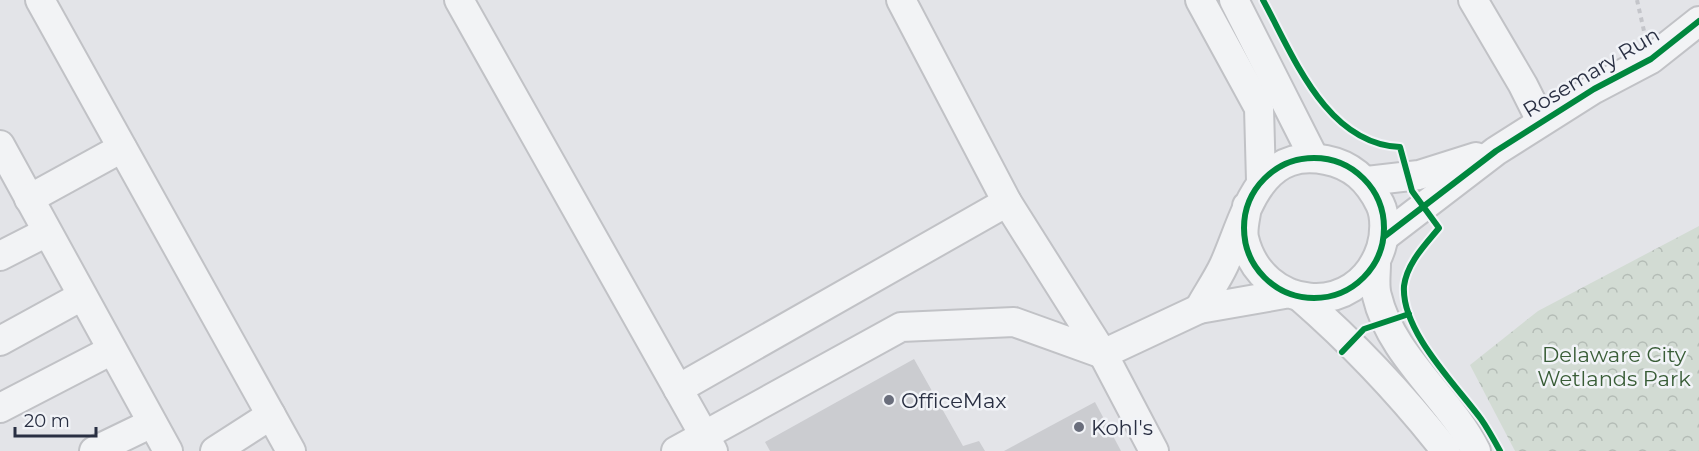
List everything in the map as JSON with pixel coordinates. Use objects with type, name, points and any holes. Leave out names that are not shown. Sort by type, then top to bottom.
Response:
[{"type":"street","points":[[39,0],[291,451]]},
{"type":"street","points":[[459,0],[709,444]]},
{"type":"street","points":[[901,0],[1007,202],[1103,354],[1154,451]]},
{"type":"street","points":[[1200,0],[1259,108],[1261,181]]},
{"type":"street","points":[[1234,0],[1314,158]]},
{"type":"street","points":[[1473,0],[1523,85],[1541,121]]},
{"type":"street","name":"Rosemary Run","points":[[1385,236],[1496,151],[1594,89],[1651,59],[1699,21]]},
{"type":"street","points":[[0,145],[168,451]]},
{"type":"street","points":[[29,199],[122,148]]},
{"type":"street","name":"Rosemary Run","points":[[1367,181],[1419,175],[1496,151]]},
{"type":"street","points":[[1199,309],[1224,266],[1247,206],[1261,181],[1286,163],[1314,158],[1343,164],[1367,181],[1382,206],[1385,236],[1376,264],[1376,293],[1382,313],[1415,369],[1467,432],[1476,451]]},
{"type":"street","points":[[678,389],[1007,202]]},
{"type":"street","points":[[1247,206],[1244,236],[1253,263],[1272,285],[1295,295],[1348,339],[1407,402],[1446,451]]},
{"type":"street","points":[[0,256],[47,232]]},
{"type":"street","points":[[676,451],[709,444],[901,327],[1014,322],[1103,354],[1199,309],[1295,295],[1329,298],[1356,286],[1376,264]]},
{"type":"street","points":[[0,342],[82,296]]},
{"type":"street","points":[[0,408],[112,350]]},
{"type":"street","points":[[215,451],[271,415]]},
{"type":"street","points":[[94,451],[152,423]]},
{"type":"green space","name":"Delaware City Wetlands Park","points":[[1699,226],[1699,451],[1515,451],[1470,365],[1538,311]]},
{"type":"building","name":"OfficeMax","points":[[914,359],[963,446],[979,441],[985,451],[770,451],[765,442]]},
{"type":"building","name":"Kohl's","points":[[1095,402],[1121,451],[1004,451]]},
{"type":"cycle path","points":[[1263,0],[1300,70],[1332,114],[1352,130],[1374,142],[1400,147],[1412,191],[1439,228],[1417,255],[1409,270],[1404,286],[1405,303],[1420,339],[1481,419],[1500,451]]},
{"type":"cycle path","points":[[1385,236],[1496,151],[1594,89],[1651,59],[1699,21]]},
{"type":"cycle path","points":[[1314,158],[1341,163],[1363,179],[1379,201],[1384,228],[1379,255],[1363,277],[1341,293],[1314,298],[1287,293],[1265,277],[1249,255],[1244,228],[1249,201],[1265,179],[1287,163],[1314,158]]},
{"type":"cycle path","points":[[1342,352],[1364,329],[1409,314]]},
{"type":"place","name":"OfficeMax","points":[[889,400]]},
{"type":"place","name":"Kohl's","points":[[1079,427]]}]
